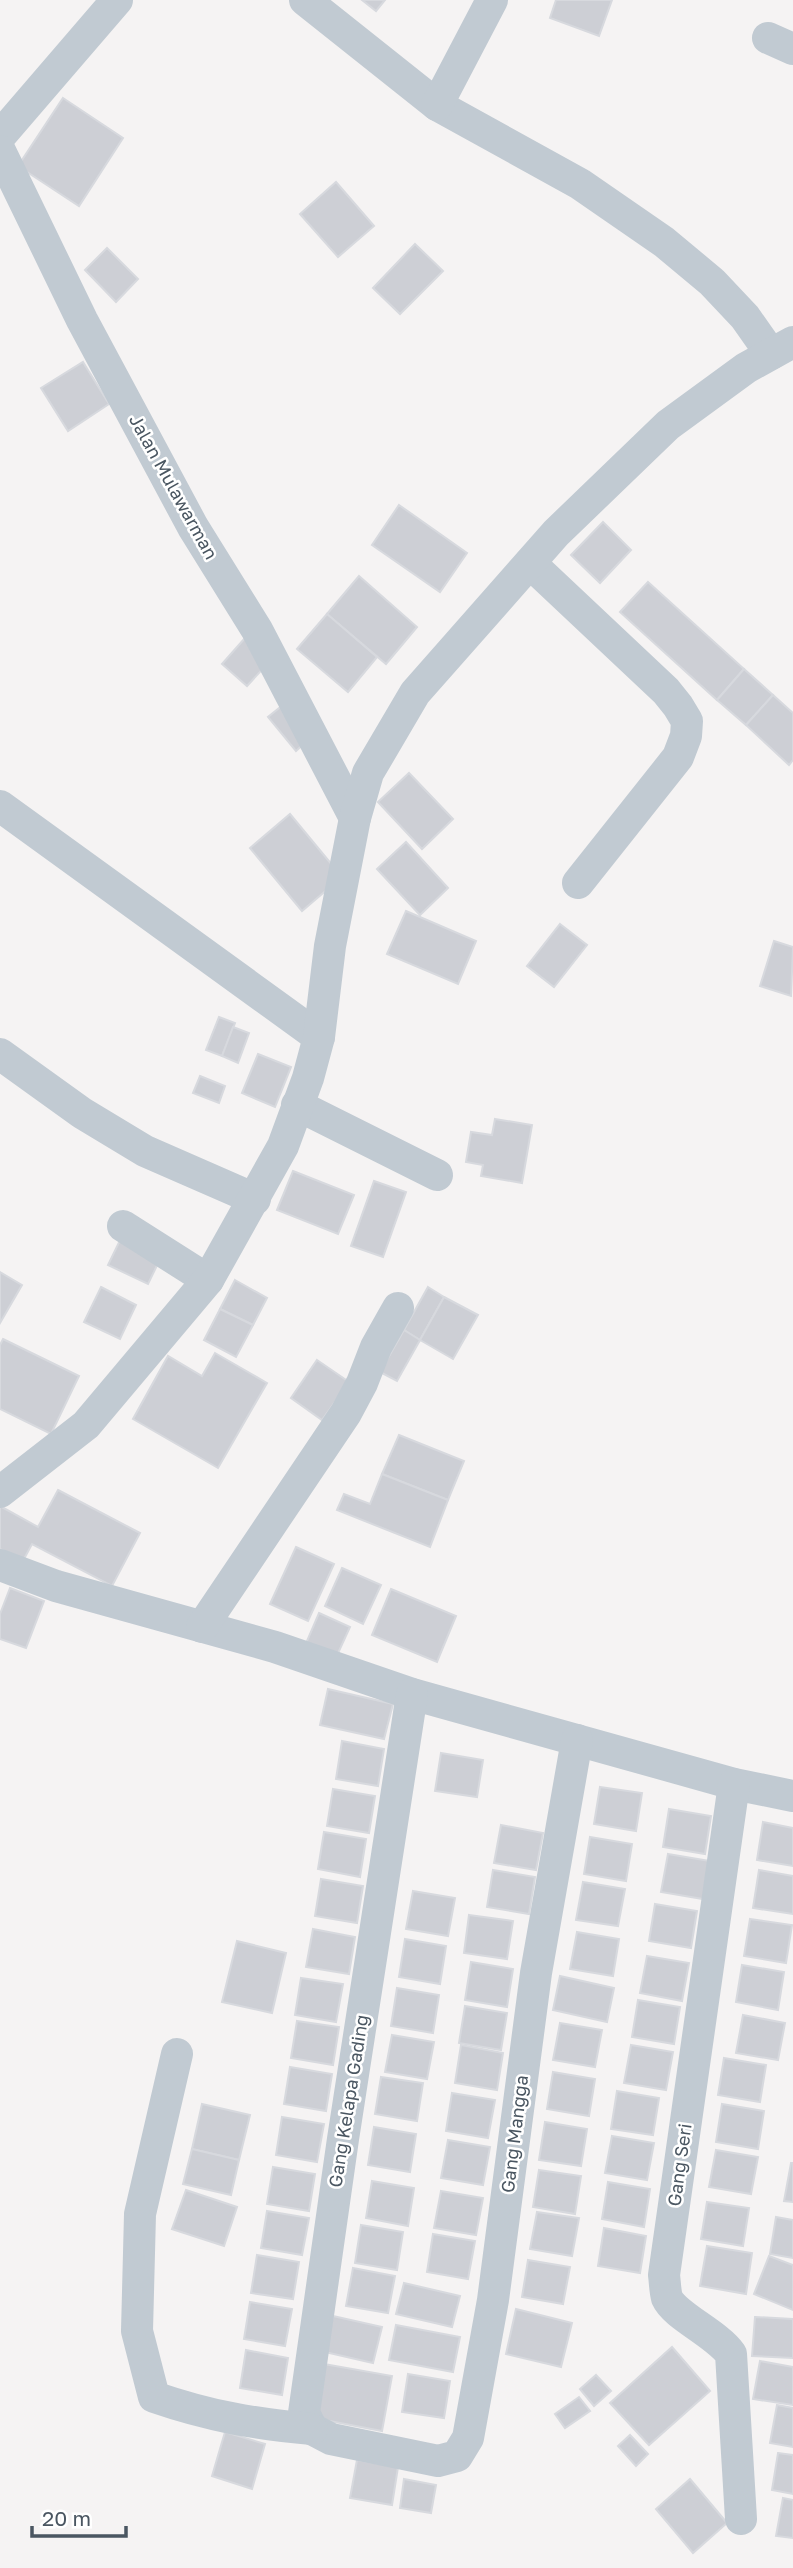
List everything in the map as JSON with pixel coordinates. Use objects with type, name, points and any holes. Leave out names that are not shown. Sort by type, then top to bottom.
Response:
[{"type":"street","points":[[0,136],[117,0]]},
{"type":"street","points":[[0,1492],[86,1425],[208,1280],[255,1199],[282,1146],[308,1078],[319,1037],[330,946],[355,818],[368,773],[415,693],[556,533],[668,425],[746,368],[782,348],[745,317],[712,282],[664,242],[580,184],[437,105],[305,0]]},
{"type":"street","points":[[437,105],[492,0]]},
{"type":"street","name":"Jalan Mulawarman","points":[[0,151],[82,320],[193,527],[257,630],[355,818]]},
{"type":"street","points":[[530,563],[666,691],[687,721],[686,736],[678,757],[578,883]]},
{"type":"street","points":[[0,806],[319,1037]]},
{"type":"street","points":[[0,1054],[82,1113],[145,1151],[255,1199]]},
{"type":"street","points":[[296,1105],[437,1175]]},
{"type":"street","points":[[123,1226],[208,1280]]},
{"type":"street","points":[[202,1627],[346,1413],[362,1383],[376,1346],[398,1308]]},
{"type":"street","points":[[0,1565],[56,1586],[275,1647],[412,1694],[734,1784],[793,1796]]},
{"type":"street","name":"Gang Kelapa Gading","points":[[312,2429],[304,2413],[343,2139],[412,1694]]},
{"type":"street","name":"Gang Mangga","points":[[312,2429],[331,2439],[438,2461],[457,2456],[468,2438],[493,2300],[536,1973],[578,1740]]},
{"type":"street","name":"Gang Seri","points":[[734,1784],[664,2275],[667,2297],[676,2310],[722,2342],[732,2354],[741,2519]]},
{"type":"street","points":[[177,2054],[140,2214],[137,2331],[154,2397],[189,2409],[257,2424],[312,2429]]},
{"type":"building","points":[[362,0],[385,0],[376,11]]},
{"type":"building","points":[[556,0],[612,0],[599,36],[550,18]]},
{"type":"building","points":[[63,98],[123,138],[79,206],[18,166]]},
{"type":"building","points":[[336,182],[374,226],[338,257],[300,214]]},
{"type":"building","points":[[415,244],[443,271],[400,314],[373,288]]},
{"type":"building","points":[[107,248],[138,279],[116,302],[85,270]]},
{"type":"building","points":[[83,362],[109,404],[68,431],[41,388]]},
{"type":"building","points":[[399,505],[467,553],[440,592],[372,545]]},
{"type":"building","points":[[603,522],[631,550],[600,583],[571,555]]},
{"type":"building","points":[[359,576],[417,627],[386,664],[327,614]]},
{"type":"building","points":[[648,582],[744,669],[717,700],[620,612]]},
{"type":"building","points":[[327,614],[377,657],[348,692],[297,649]]},
{"type":"building","points":[[245,638],[270,661],[247,686],[222,664]]},
{"type":"building","points":[[744,669],[773,695],[746,725],[717,700]]},
{"type":"building","points":[[773,695],[793,713],[793,760],[789,765],[746,725]]},
{"type":"building","points":[[283,705],[310,738],[296,751],[268,717]]},
{"type":"building","points":[[409,773],[453,819],[422,849],[378,802]]},
{"type":"building","points":[[290,814],[342,877],[302,911],[250,848]]},
{"type":"building","points":[[406,842],[448,888],[420,915],[377,869]]},
{"type":"building","points":[[406,911],[476,941],[458,984],[387,954]]},
{"type":"building","points":[[560,924],[587,945],[554,987],[527,966]]},
{"type":"building","points":[[774,941],[793,947],[791,996],[760,986]]},
{"type":"building","points":[[219,1017],[235,1023],[222,1056],[206,1050]]},
{"type":"building","points":[[233,1027],[249,1033],[238,1063],[222,1056]]},
{"type":"building","points":[[258,1054],[291,1067],[275,1107],[242,1093]]},
{"type":"building","points":[[200,1076],[225,1086],[219,1103],[193,1093]]},
{"type":"building","points":[[495,1119],[532,1125],[522,1183],[481,1176],[483,1165],[466,1162],[471,1132],[492,1135]]},
{"type":"building","points":[[293,1171],[354,1195],[338,1234],[277,1210]]},
{"type":"building","points":[[374,1181],[406,1192],[383,1257],[351,1246]]},
{"type":"building","points":[[124,1232],[164,1251],[148,1284],[108,1265]]},
{"type":"building","points":[[0,1272],[22,1285],[0,1323]]},
{"type":"building","points":[[235,1280],[267,1298],[253,1325],[220,1309]]},
{"type":"building","points":[[101,1287],[136,1305],[120,1339],[84,1322]]},
{"type":"building","points":[[428,1287],[444,1297],[420,1340],[404,1330]]},
{"type":"building","points":[[444,1297],[478,1315],[453,1359],[420,1340]]},
{"type":"building","points":[[220,1309],[253,1325],[236,1357],[204,1340]]},
{"type":"building","points":[[404,1330],[420,1340],[397,1381],[380,1372]]},
{"type":"building","points":[[3,1339],[79,1376],[51,1434],[0,1409],[0,1345]]},
{"type":"building","points":[[215,1353],[267,1383],[218,1468],[133,1419],[168,1356],[202,1376]]},
{"type":"building","points":[[317,1360],[349,1382],[322,1420],[291,1398]]},
{"type":"building","points":[[399,1435],[464,1461],[448,1500],[382,1474]]},
{"type":"building","points":[[382,1474],[448,1500],[430,1547],[337,1510],[344,1494],[370,1504]]},
{"type":"building","points":[[58,1490],[140,1533],[112,1586],[32,1544],[23,1561],[0,1549],[0,1506],[38,1527]]},
{"type":"building","points":[[296,1547],[334,1564],[308,1621],[270,1604]]},
{"type":"building","points":[[342,1568],[381,1585],[363,1624],[325,1606]]},
{"type":"building","points":[[10,1588],[44,1601],[26,1648],[0,1639],[0,1614]]},
{"type":"building","points":[[391,1589],[456,1616],[437,1662],[372,1635]]},
{"type":"building","points":[[319,1613],[350,1627],[334,1662],[304,1648]]},
{"type":"building","points":[[328,1689],[393,1704],[384,1739],[320,1725]]},
{"type":"building","points":[[342,1741],[384,1749],[378,1786],[336,1779]]},
{"type":"building","points":[[441,1753],[483,1760],[477,1797],[435,1791]]},
{"type":"building","points":[[600,1787],[642,1793],[636,1831],[594,1824]]},
{"type":"building","points":[[333,1789],[375,1796],[369,1833],[327,1826]]},
{"type":"building","points":[[669,1809],[711,1816],[705,1854],[663,1847]]},
{"type":"building","points":[[763,1822],[793,1828],[793,1866],[757,1860]]},
{"type":"building","points":[[501,1825],[543,1833],[536,1870],[494,1863]]},
{"type":"building","points":[[324,1832],[366,1839],[360,1877],[318,1869]]},
{"type":"building","points":[[590,1837],[632,1844],[626,1881],[584,1874]]},
{"type":"building","points":[[668,1854],[710,1861],[703,1899],[661,1892]]},
{"type":"building","points":[[493,1870],[535,1877],[529,1914],[487,1907]]},
{"type":"building","points":[[759,1870],[793,1876],[793,1914],[753,1908]]},
{"type":"building","points":[[321,1879],[363,1886],[357,1923],[315,1916]]},
{"type":"building","points":[[583,1882],[625,1889],[618,1926],[576,1920]]},
{"type":"building","points":[[413,1891],[455,1898],[448,1936],[406,1929]]},
{"type":"building","points":[[655,1904],[697,1911],[691,1948],[649,1941]]},
{"type":"building","points":[[469,1915],[513,1921],[507,1959],[464,1953]]},
{"type":"building","points":[[750,1919],[792,1925],[786,1963],[744,1956]]},
{"type":"building","points":[[313,1929],[355,1937],[349,1974],[306,1967]]},
{"type":"building","points":[[577,1932],[619,1939],[613,1976],[570,1969]]},
{"type":"building","points":[[405,1939],[446,1946],[440,1984],[399,1977]]},
{"type":"building","points":[[237,1941],[286,1953],[272,2013],[222,2002]]},
{"type":"building","points":[[647,1956],[689,1963],[682,2001],[640,1993]]},
{"type":"building","points":[[471,1962],[513,1969],[507,2007],[465,2000]]},
{"type":"building","points":[[742,1965],[784,1972],[778,2010],[736,2002]]},
{"type":"building","points":[[560,1976],[614,1988],[607,2022],[553,2010]]},
{"type":"building","points":[[301,1978],[343,1984],[336,2022],[295,2015]]},
{"type":"building","points":[[397,1988],[439,1995],[433,2033],[391,2026]]},
{"type":"building","points":[[638,2000],[680,2007],[674,2044],[632,2037]]},
{"type":"building","points":[[465,2006],[507,2013],[501,2050],[459,2043]]},
{"type":"building","points":[[743,2015],[785,2023],[778,2060],[736,2053]]},
{"type":"building","points":[[297,2021],[339,2027],[333,2065],[291,2058]]},
{"type":"building","points":[[560,2023],[602,2030],[595,2067],[553,2060]]},
{"type":"building","points":[[392,2035],[434,2042],[427,2079],[385,2072]]},
{"type":"building","points":[[461,2045],[503,2053],[497,2090],[455,2083]]},
{"type":"building","points":[[631,2045],[673,2052],[666,2090],[624,2083]]},
{"type":"building","points":[[724,2058],[766,2065],[760,2102],[718,2095]]},
{"type":"building","points":[[290,2067],[332,2074],[326,2111],[284,2104]]},
{"type":"building","points":[[553,2072],[595,2079],[589,2116],[547,2109]]},
{"type":"building","points":[[381,2077],[423,2083],[417,2121],[375,2114]]},
{"type":"building","points":[[617,2091],[659,2098],[653,2135],[611,2129]]},
{"type":"building","points":[[452,2093],[495,2100],[488,2138],[446,2131]]},
{"type":"building","points":[[202,2104],[250,2115],[239,2160],[192,2149]]},
{"type":"building","points":[[722,2104],[764,2111],[758,2149],[716,2142]]},
{"type":"building","points":[[282,2117],[324,2124],[317,2162],[276,2155]]},
{"type":"building","points":[[545,2122],[587,2129],[581,2166],[539,2160]]},
{"type":"building","points":[[374,2127],[416,2134],[410,2172],[368,2165]]},
{"type":"building","points":[[612,2136],[654,2143],[647,2180],[605,2173]]},
{"type":"building","points":[[448,2140],[490,2147],[483,2185],[441,2178]]},
{"type":"building","points":[[192,2149],[239,2160],[231,2195],[183,2184]]},
{"type":"building","points":[[716,2150],[758,2157],[751,2194],[709,2187]]},
{"type":"building","points":[[793,2163],[793,2202],[784,2201]]},
{"type":"building","points":[[273,2167],[315,2174],[309,2211],[267,2204]]},
{"type":"building","points":[[539,2170],[581,2176],[575,2214],[533,2207]]},
{"type":"building","points":[[372,2181],[414,2188],[408,2226],[366,2218]]},
{"type":"building","points":[[608,2182],[650,2189],[644,2227],[602,2219]]},
{"type":"building","points":[[186,2190],[237,2207],[224,2246],[172,2229]]},
{"type":"building","points":[[441,2191],[483,2198],[476,2235],[434,2228]]},
{"type":"building","points":[[707,2202],[749,2208],[743,2246],[701,2239]]},
{"type":"building","points":[[267,2211],[309,2218],[302,2255],[261,2248]]},
{"type":"building","points":[[537,2212],[579,2218],[572,2256],[530,2249]]},
{"type":"building","points":[[776,2217],[793,2220],[793,2258],[770,2254]]},
{"type":"building","points":[[361,2225],[403,2232],[397,2270],[355,2263]]},
{"type":"building","points":[[604,2228],[646,2236],[640,2273],[598,2266]]},
{"type":"building","points":[[433,2234],[475,2241],[468,2279],[427,2272]]},
{"type":"building","points":[[707,2246],[752,2253],[746,2294],[700,2286]]},
{"type":"building","points":[[257,2255],[299,2262],[293,2299],[251,2293]]},
{"type":"building","points":[[769,2256],[793,2265],[793,2310],[754,2294]]},
{"type":"building","points":[[528,2260],[570,2267],[563,2304],[522,2297]]},
{"type":"building","points":[[353,2268],[395,2276],[388,2313],[346,2306]]},
{"type":"building","points":[[404,2283],[460,2296],[452,2327],[396,2314]]},
{"type":"building","points":[[250,2302],[292,2309],[285,2346],[244,2339]]},
{"type":"building","points":[[516,2309],[572,2323],[561,2367],[506,2354]]},
{"type":"building","points":[[333,2316],[382,2327],[373,2363],[325,2352]]},
{"type":"building","points":[[755,2317],[793,2319],[793,2358],[752,2356]]},
{"type":"building","points":[[396,2325],[460,2337],[453,2372],[389,2360]]},
{"type":"building","points":[[672,2347],[710,2391],[649,2445],[610,2403]]},
{"type":"building","points":[[246,2350],[288,2358],[282,2395],[240,2388]]},
{"type":"building","points":[[760,2361],[793,2367],[793,2405],[753,2399]]},
{"type":"building","points":[[324,2364],[392,2376],[382,2431],[314,2418]]},
{"type":"building","points":[[408,2374],[450,2381],[444,2418],[402,2412]]},
{"type":"building","points":[[596,2375],[611,2391],[594,2406],[580,2389]]},
{"type":"building","points":[[579,2397],[590,2411],[565,2428],[555,2414]]},
{"type":"building","points":[[777,2405],[793,2408],[793,2447],[770,2443]]},
{"type":"building","points":[[225,2432],[265,2444],[252,2489],[212,2476]]},
{"type":"building","points":[[630,2435],[648,2454],[636,2466],[618,2446]]},
{"type":"building","points":[[778,2453],[793,2455],[793,2494],[772,2490]]},
{"type":"building","points":[[357,2460],[398,2467],[392,2505],[350,2498]]},
{"type":"building","points":[[404,2479],[436,2485],[431,2513],[400,2508]]},
{"type":"building","points":[[690,2479],[727,2523],[693,2553],[656,2509]]},
{"type":"building","points":[[783,2498],[793,2500],[793,2538],[776,2536]]}]
